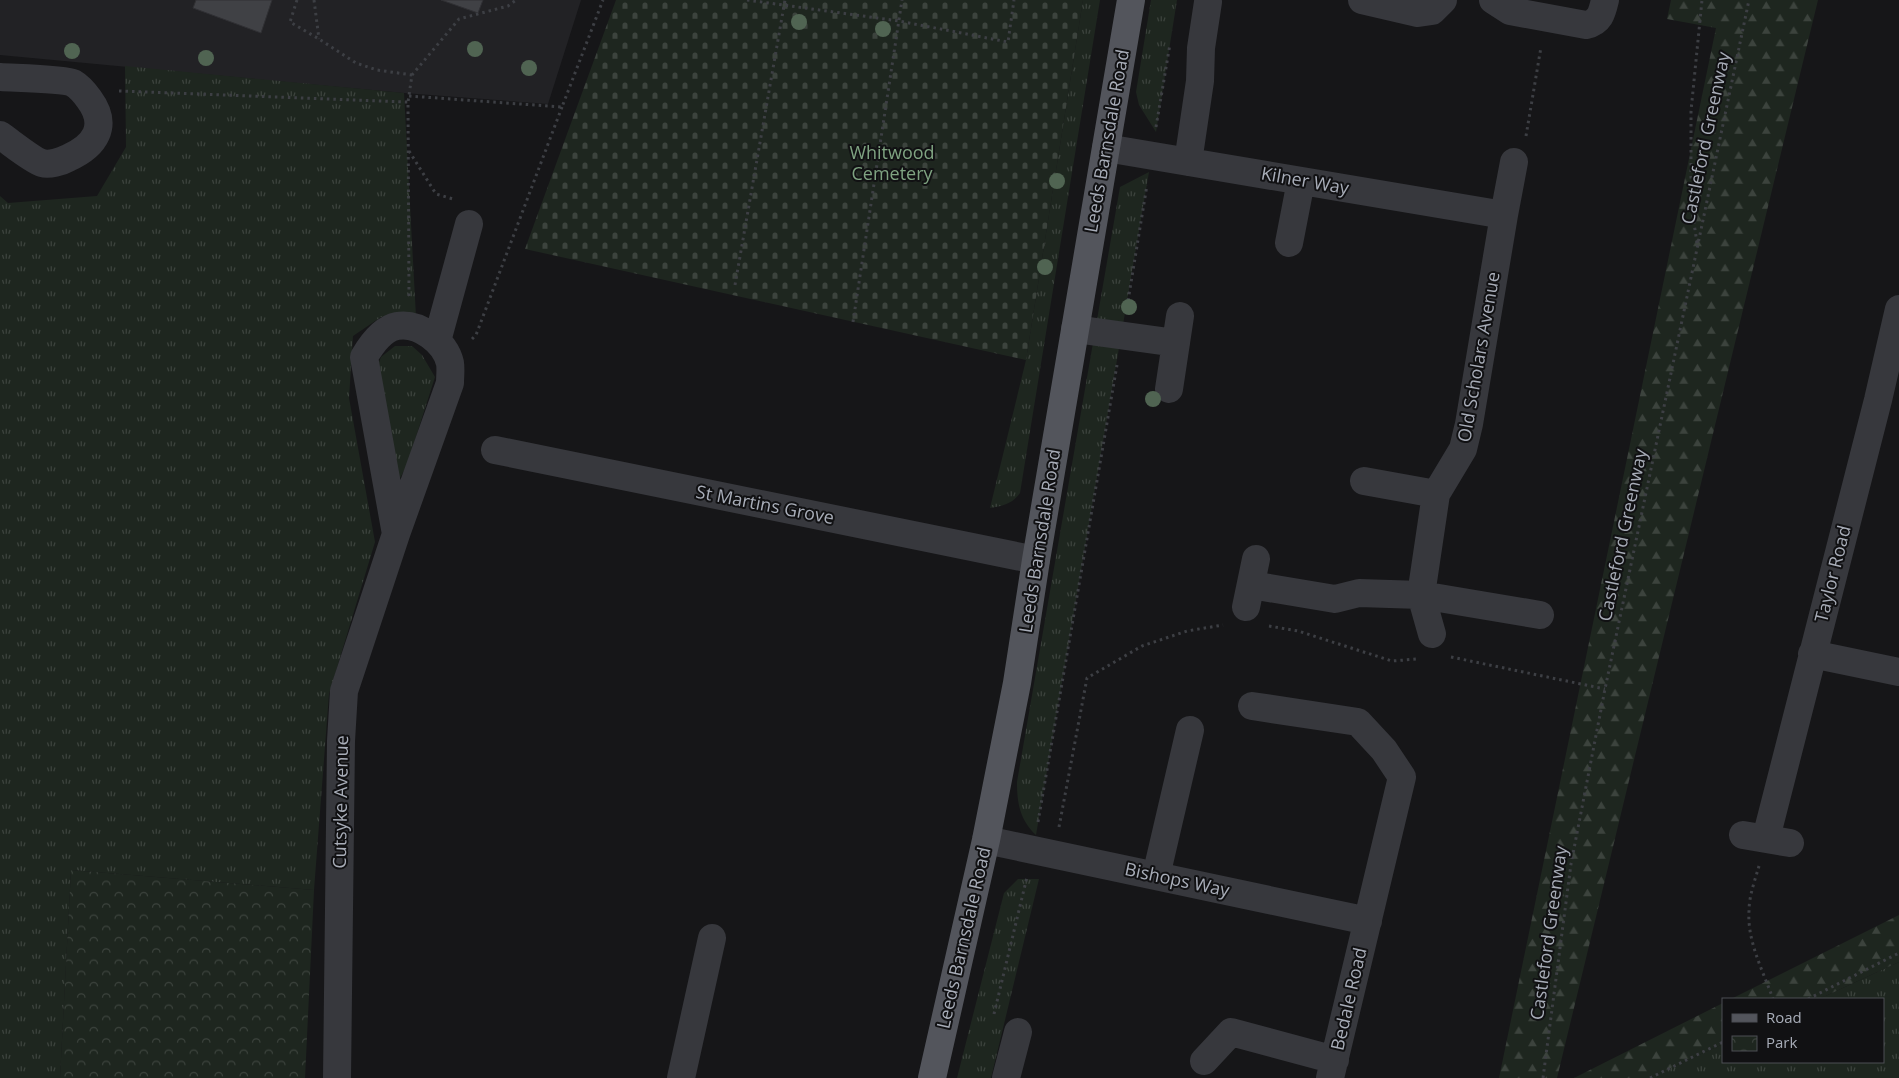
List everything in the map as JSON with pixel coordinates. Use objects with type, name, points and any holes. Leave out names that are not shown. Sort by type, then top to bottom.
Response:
[{"type":"main road","name":"Leeds Barnsdale Road","points":[[932,1078],[986,840],[1017,683],[1036,560],[1131,0]]},
{"type":"street","points":[[1362,0],[1418,13],[1432,11],[1443,0]]},
{"type":"street","points":[[1493,0],[1510,11],[1586,25],[1594,23],[1600,18],[1605,0]]},
{"type":"street","points":[[1188,162],[1200,81],[1201,48],[1208,2]]},
{"type":"street","points":[[0,77],[71,82],[83,90],[94,105],[99,118],[99,129],[93,141],[77,154],[61,162],[42,163],[0,135]]},
{"type":"street","name":"Kilner Way","points":[[1106,148],[1504,215]]},
{"type":"street","name":"Old Scholars Avenue","points":[[1432,634],[1421,595],[1436,494],[1466,441],[1504,215],[1520,152]]},
{"type":"street","points":[[1289,243],[1301,181]]},
{"type":"street","name":"Cutsyke Avenue","points":[[337,1078],[341,741],[344,692],[396,534],[450,383],[444,352],[469,224]]},
{"type":"street","name":"Taylor Road","points":[[1766,839],[1812,654],[1888,403],[1899,309]]},
{"type":"street","points":[[1169,389],[1180,316]]},
{"type":"street","name":"Cutsyke Avenue","points":[[396,534],[364,357],[374,342],[385,332],[397,326],[409,327]]},
{"type":"street","points":[[409,327],[423,331],[444,352]]},
{"type":"street","points":[[1075,329],[1176,343]]},
{"type":"street","name":"St Martins Grove","points":[[495,450],[1036,560]]},
{"type":"street","points":[[1364,481],[1436,494]]},
{"type":"street","points":[[1251,584],[1335,599],[1360,593],[1421,595],[1540,616]]},
{"type":"street","points":[[1812,654],[1899,672]]},
{"type":"street","name":"Bedale Road","points":[[1252,706],[1358,722],[1384,750],[1402,777],[1333,1069]]},
{"type":"street","points":[[1156,876],[1190,730]]},
{"type":"street","name":"Bishops Way","points":[[986,840],[1368,921]]},
{"type":"street","points":[[681,1078],[712,938]]},
{"type":"street","points":[[1006,1078],[1018,1032]]},
{"type":"street","points":[[1204,1061],[1231,1032],[1333,1069]]},
{"type":"path","points":[[297,0],[290,22],[319,38],[356,63],[376,70],[412,75]]},
{"type":"path","points":[[314,0],[319,38]]},
{"type":"path","points":[[409,327],[408,102],[412,75],[459,19],[508,6],[516,0]]},
{"type":"path","points":[[444,352],[476,335],[603,0]]},
{"type":"path","points":[[747,0],[899,21],[1008,42],[1014,0]]},
{"type":"path","points":[[735,285],[785,0]]},
{"type":"path","points":[[853,322],[902,0]]},
{"type":"path","points":[[1698,246],[1691,203],[1690,111],[1702,0]]},
{"type":"path","name":"Castleford Greenway","points":[[1543,1078],[1571,864],[1605,689],[1749,0]]},
{"type":"path","points":[[1520,152],[1540,18]]},
{"type":"path","points":[[992,1021],[1034,850],[1171,38]]},
{"type":"path","points":[[83,90],[408,102]]},
{"type":"path","points":[[409,96],[562,107]]},
{"type":"path","points":[[408,150],[436,194],[461,201],[469,224]]},
{"type":"path","points":[[1766,839],[1748,912],[1754,947],[1774,998]]},
{"type":"path","points":[[1810,998],[1899,954]]},
{"type":"path","points":[[1650,1078],[1722,1042]]},
{"type":"shaded area","points":[[0,0],[581,0],[548,104],[404,93],[0,55]]},
{"type":"green space","name":"Whitwood Cemetery","points":[[616,0],[1083,0],[1026,360],[525,249]]},
{"type":"green space","points":[[1083,0],[1100,0],[1020,493],[1007,504],[990,508],[1026,360]]},
{"type":"green space","points":[[1151,0],[1177,0],[1156,132],[1139,105],[1136,92]]},
{"type":"green space","points":[[1671,0],[1818,0],[1557,1078],[1499,1078],[1716,28],[1667,19]]},
{"type":"green space","points":[[125,66],[404,93],[416,317],[381,317],[353,336],[349,398],[375,542],[329,694],[314,890],[71,870],[60,1078],[0,1078],[0,196],[8,203],[97,196],[126,147]]},
{"type":"green space","points":[[1149,172],[1036,835],[1023,817],[1018,797],[1017,782],[1120,187]]},
{"type":"green space","points":[[395,346],[412,346],[422,355],[435,377],[407,465],[398,482],[376,370],[381,357]]},
{"type":"green space","points":[[71,870],[314,890],[305,1078],[60,1078]]},
{"type":"green space","points":[[1018,879],[1039,879],[991,1078],[957,1078],[1004,893]]},
{"type":"green space","points":[[1899,915],[1899,962],[1821,998],[1733,998]]},
{"type":"green space","points":[[1899,962],[1899,1078],[1649,1078],[1722,1044],[1722,1063],[1884,1063],[1884,998],[1821,998]]},
{"type":"green space","points":[[1722,1004],[1722,1044],[1649,1078],[1574,1078]]},
{"type":"building","points":[[196,0],[272,0],[261,33],[193,8]]},
{"type":"building","points":[[441,0],[483,0],[478,13]]}]
